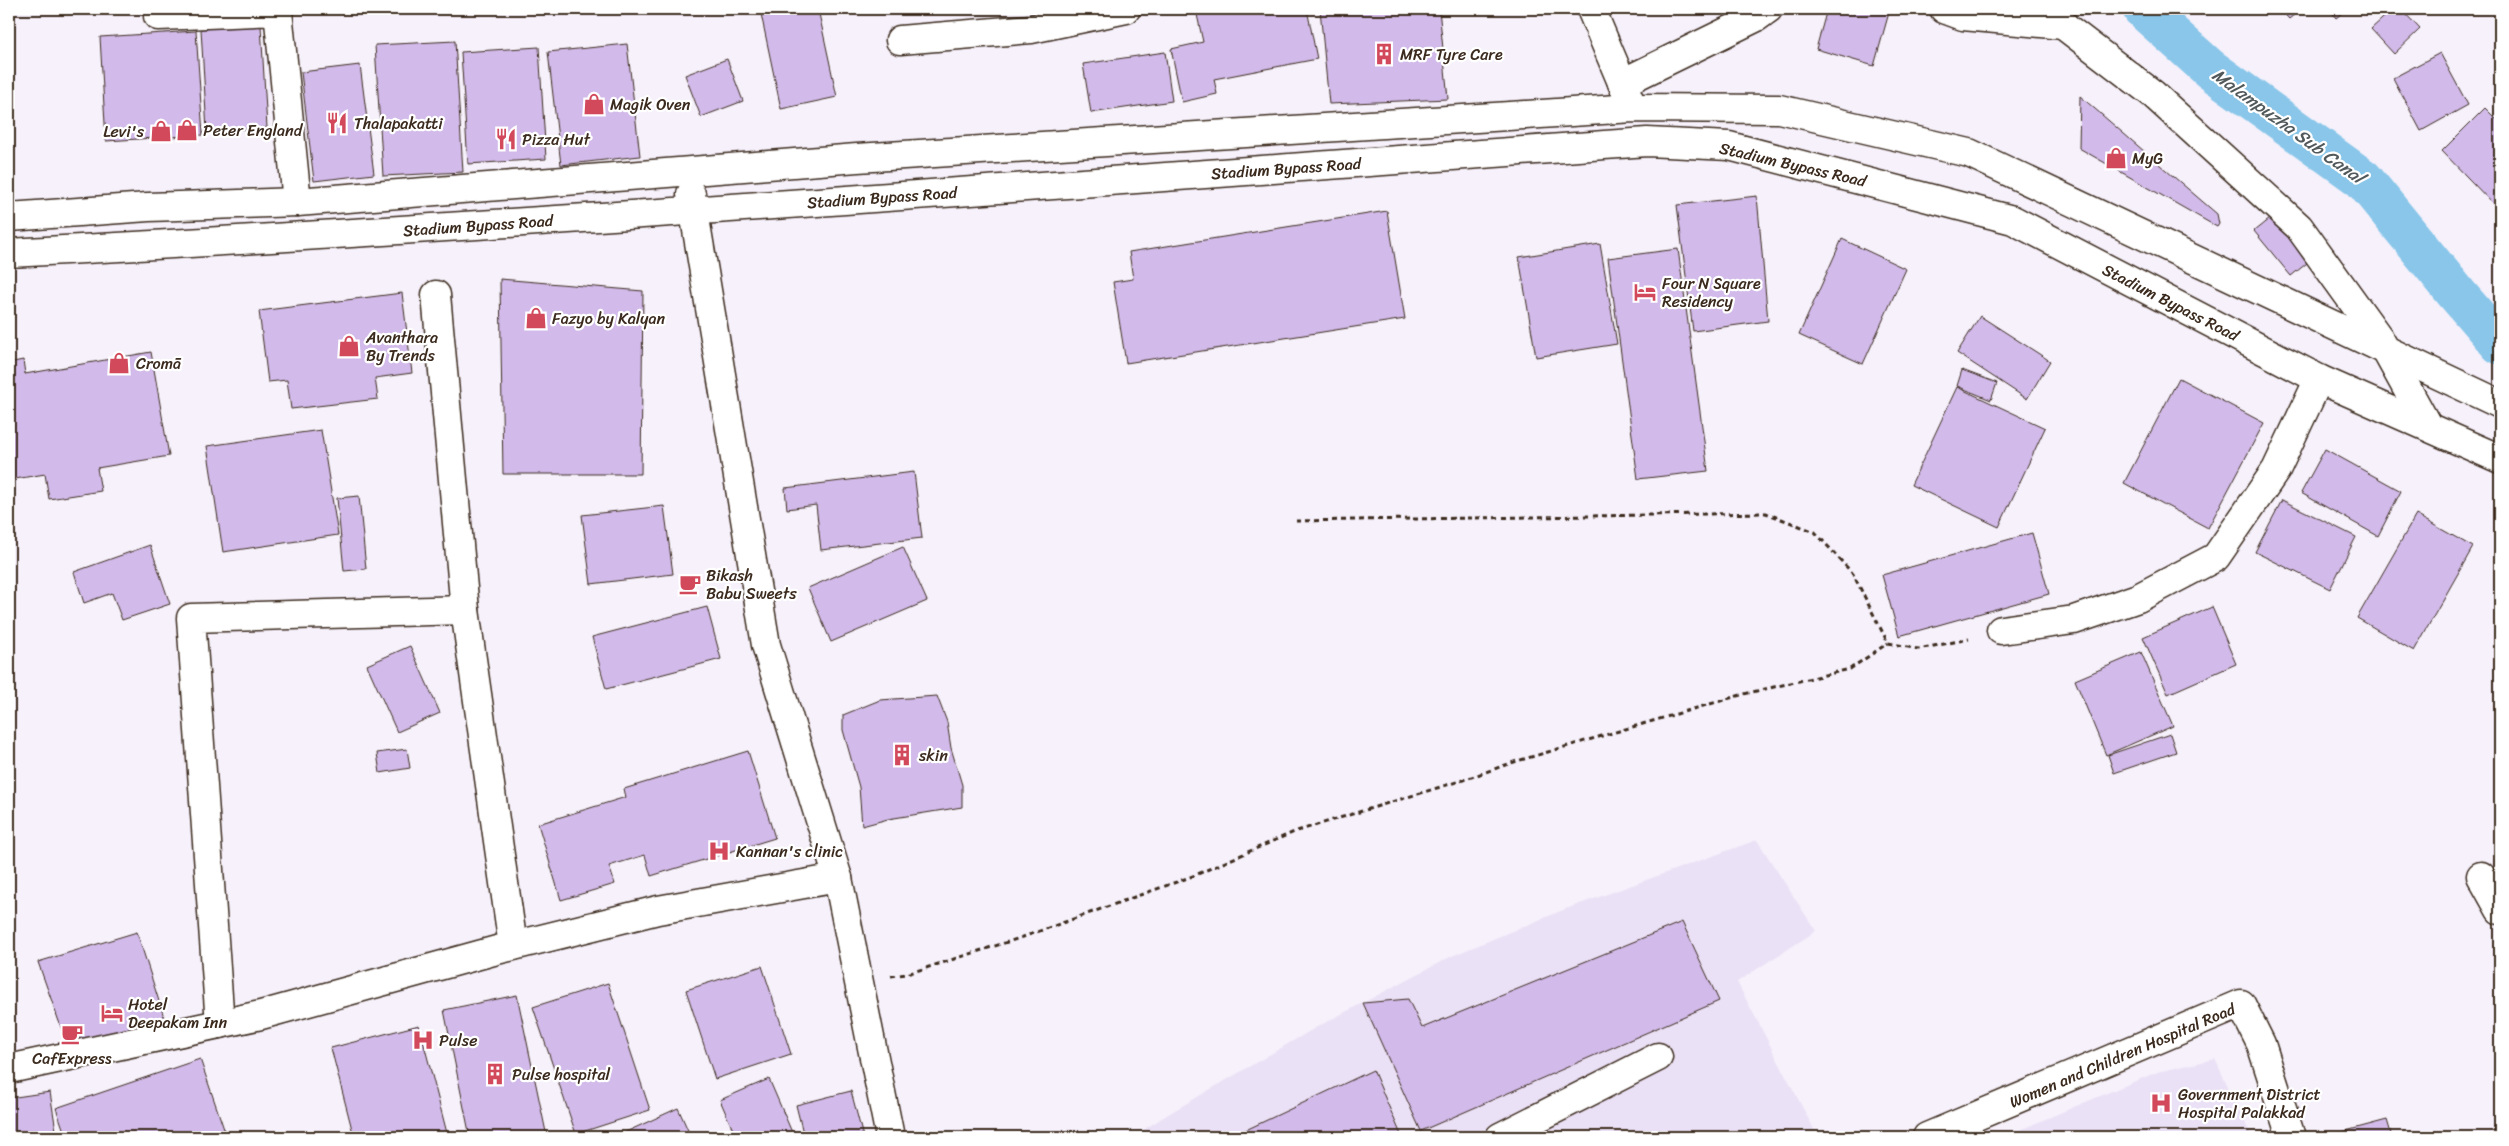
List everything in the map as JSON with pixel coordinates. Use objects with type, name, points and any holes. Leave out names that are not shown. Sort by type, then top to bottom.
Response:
[{"type":"street","points":[[158,9],[158,16],[278,11],[297,202]]},
{"type":"street","points":[[900,40],[1031,29],[1126,9]]},
{"type":"street","points":[[1591,9],[1633,108]]},
{"type":"street","points":[[1622,83],[1757,17],[1768,9]]},
{"type":"street","points":[[1944,9],[1963,16],[2064,25]]},
{"type":"street","points":[[2042,9],[2153,94],[2299,227],[2386,350],[2427,425]]},
{"type":"street","points":[[9,216],[148,207],[297,202],[857,158],[1633,108],[1779,109],[1969,153],[2500,404]]},
{"type":"street","name":"Stadium Bypass Road","points":[[9,253],[301,237],[1647,142],[1728,146],[2013,220],[2319,379],[2427,425],[2500,459]]},
{"type":"street","points":[[689,171],[692,210],[766,645],[838,878],[890,1137]]},
{"type":"street","points":[[436,296],[466,610],[514,946]]},
{"type":"street","points":[[2001,630],[2074,620],[2138,598],[2216,557],[2276,470],[2319,379]]},
{"type":"street","points":[[220,1024],[191,618],[466,610]]},
{"type":"street","points":[[2481,876],[2500,910]]},
{"type":"street","points":[[9,1069],[220,1024],[658,910],[838,878]]},
{"type":"street","name":"Women and Children Hospital Road","points":[[1927,1137],[2241,1004],[2261,1044],[2291,1137]]},
{"type":"street","points":[[1500,1137],[1658,1057]]},
{"type":"path","points":[[1296,521],[1766,513],[1815,532],[1853,574],[1888,643]]},
{"type":"path","points":[[858,980],[907,974],[1023,937],[1194,876],[1294,832],[1463,780],[1514,762],[1744,694],[1850,669],[1888,643],[1918,650],[1952,644],[2001,630]]},
{"type":"shaded area","points":[[1757,840],[1816,931],[1737,982],[1818,1137],[1132,1137],[1315,1028],[1452,956],[1563,910]]},
{"type":"shaded area","name":"Government District Hospital Palakkad","points":[[2215,1059],[2252,1137],[2003,1137],[2157,1072]]},
{"type":"building","points":[[760,9],[818,9],[837,97],[781,109]]},
{"type":"building","points":[[1307,9],[1317,59],[1214,79],[1217,94],[1182,102],[1171,49],[1203,42],[1196,10]]},
{"type":"building","name":"MRF Tyre Care","points":[[1320,9],[1439,9],[1448,99],[1329,104]]},
{"type":"building","points":[[1827,9],[1890,9],[1874,66],[1816,49]]},
{"type":"building","points":[[2280,9],[2301,9],[2289,19]]},
{"type":"building","points":[[2329,9],[2347,9],[2336,18]]},
{"type":"building","points":[[2393,9],[2401,9],[2420,29],[2394,54],[2371,29]]},
{"type":"building","points":[[261,26],[267,128],[207,131],[201,29]]},
{"type":"building","points":[[196,31],[203,135],[106,141],[100,37]]},
{"type":"building","points":[[455,41],[463,172],[383,176],[375,45]]},
{"type":"building","name":"Magik Oven","points":[[627,44],[640,156],[561,165],[548,52]]},
{"type":"building","points":[[539,47],[546,159],[468,164],[461,52]]},
{"type":"building","points":[[1165,52],[1172,101],[1091,113],[1083,64]]},
{"type":"building","points":[[2440,53],[2468,105],[2421,131],[2393,78]]},
{"type":"building","points":[[727,59],[743,101],[701,117],[685,75]]},
{"type":"building","name":"Thalapakatti","points":[[360,65],[374,174],[314,181],[301,72]]},
{"type":"building","points":[[2080,96],[2217,214],[2219,224],[2217,227],[2079,148]]},
{"type":"building","points":[[2485,108],[2500,123],[2500,200],[2495,206],[2442,151]]},
{"type":"building","points":[[1757,196],[1768,321],[1693,331],[1677,205]]},
{"type":"building","points":[[2280,210],[2317,255],[2291,276],[2254,231]]},
{"type":"building","points":[[1387,211],[1405,319],[1126,363],[1113,282],[1133,279],[1129,252]]},
{"type":"building","points":[[1842,239],[1906,269],[1863,364],[1799,335]]},
{"type":"building","points":[[1600,244],[1617,344],[1536,357],[1519,257]]},
{"type":"building","points":[[1678,249],[1708,471],[1638,479],[1608,258]]},
{"type":"building","points":[[500,279],[643,291],[641,474],[503,474]]},
{"type":"building","points":[[402,293],[412,373],[375,378],[378,399],[291,409],[287,380],[268,382],[259,311]]},
{"type":"building","points":[[1980,316],[2050,361],[2027,399],[1957,353]]},
{"type":"building","points":[[151,352],[169,456],[97,468],[101,491],[49,499],[45,474],[9,480],[9,363],[23,360],[25,374]]},
{"type":"building","points":[[1962,370],[1997,383],[1991,400],[1957,386]]},
{"type":"building","points":[[2179,378],[2264,423],[2208,528],[2124,483]]},
{"type":"building","points":[[1957,387],[2045,428],[1999,527],[1911,485]]},
{"type":"building","points":[[321,430],[338,535],[223,552],[207,446]]},
{"type":"building","points":[[2325,449],[2401,491],[2378,536],[2301,493]]},
{"type":"building","points":[[914,472],[922,538],[821,550],[816,505],[787,509],[785,488]]},
{"type":"building","points":[[359,496],[366,569],[344,571],[337,498]]},
{"type":"building","points":[[2282,500],[2356,537],[2330,589],[2255,552]]},
{"type":"building","points":[[664,506],[673,574],[591,584],[582,515]]},
{"type":"building","points":[[2416,515],[2473,547],[2414,651],[2357,618]]},
{"type":"building","points":[[2032,533],[2049,594],[1899,636],[1882,575]]},
{"type":"building","points":[[150,545],[170,604],[122,620],[112,593],[84,603],[74,572]]},
{"type":"building","points":[[903,547],[927,601],[831,642],[808,588]]},
{"type":"building","points":[[707,607],[721,659],[606,689],[592,637]]},
{"type":"building","points":[[2212,607],[2236,664],[2168,694],[2143,637]]},
{"type":"building","points":[[410,646],[440,713],[397,732],[367,665]]},
{"type":"building","points":[[2141,652],[2173,726],[2106,755],[2075,680]]},
{"type":"building","name":"skin","points":[[937,696],[947,722],[951,748],[962,785],[962,807],[888,819],[862,826],[859,787],[843,730],[843,715],[880,700]]},
{"type":"building","points":[[2170,734],[2176,752],[2114,773],[2108,755]]},
{"type":"building","points":[[407,749],[410,768],[380,773],[377,753]]},
{"type":"building","points":[[748,751],[775,838],[651,876],[645,855],[609,866],[615,884],[561,900],[538,824],[626,797],[624,789]]},
{"type":"building","points":[[1682,922],[1719,1001],[1421,1131],[1363,1003],[1408,999],[1422,1028]]},
{"type":"building","points":[[137,932],[164,1017],[68,1047],[38,962]]},
{"type":"building","points":[[762,966],[791,1054],[715,1079],[686,990]]},
{"type":"building","points":[[608,983],[650,1110],[576,1134],[533,1007]]},
{"type":"building","name":"Pulse hospital","points":[[517,995],[547,1137],[470,1137],[444,1010]]},
{"type":"building","points":[[419,1025],[448,1137],[354,1137],[331,1048]]},
{"type":"building","points":[[200,1059],[226,1135],[218,1137],[66,1137],[56,1108]]},
{"type":"building","points":[[1373,1070],[1402,1137],[1231,1137]]},
{"type":"building","points":[[769,1079],[794,1137],[736,1137],[720,1100]]},
{"type":"building","points":[[851,1091],[863,1137],[804,1137],[796,1105]]},
{"type":"building","points":[[50,1092],[57,1137],[9,1137],[9,1098]]},
{"type":"building","points":[[678,1108],[691,1137],[615,1137]]},
{"type":"building","points":[[2387,1120],[2392,1137],[2327,1137],[2327,1136]]},
{"type":"waterway","name":"Malampuzha Sub Canal","points":[[2143,9],[2210,69],[2363,179],[2500,344]]},
{"type":"place","name":"MRF Tyre Care","points":[[1384,54]]},
{"type":"place","name":"Magik Oven","points":[[594,104]]},
{"type":"place","name":"Thalapakatti","points":[[337,123]]},
{"type":"place","name":"Peter England","points":[[187,130]]},
{"type":"place","name":"Levi's","points":[[161,131]]},
{"type":"place","name":"Pizza Hut","points":[[506,139]]},
{"type":"place","name":"MyG","points":[[2116,158]]},
{"type":"place","name":"Four N Square Residency","points":[[1645,292]]},
{"type":"place","name":"Fazyo by Kalyan","points":[[536,318]]},
{"type":"place","name":"Avanthara By Trends","points":[[349,346]]},
{"type":"place","name":"Cromā","points":[[119,363]]},
{"type":"place","name":"Bikash Babu Sweets","points":[[690,584]]},
{"type":"place","name":"skin","points":[[902,755]]},
{"type":"place","name":"Kannan's clinic","points":[[719,851]]},
{"type":"place","name":"Hotel Deepakam Inn","points":[[112,1013]]},
{"type":"place","name":"CafExpress","points":[[72,1034]]},
{"type":"place","name":"Pulse","points":[[423,1040]]},
{"type":"place","name":"Pulse hospital","points":[[495,1074]]},
{"type":"place","name":"Government District Hospital Palakkad","points":[[2161,1103]]}]
